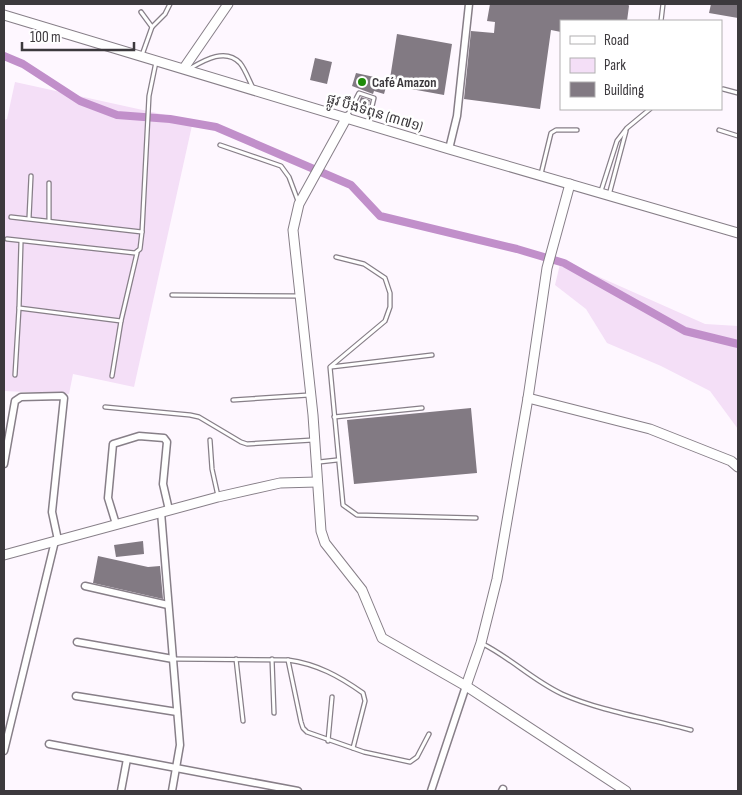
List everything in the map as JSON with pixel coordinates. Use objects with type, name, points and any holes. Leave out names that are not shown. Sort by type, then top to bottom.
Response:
[{"type":"street","points":[[186,69],[228,4]]},
{"type":"street","points":[[449,149],[457,116],[469,4]]},
{"type":"street","name":"ផ្លូវ បឹងទំពុន (៣៧១)","points":[[4,15],[449,149],[738,232]]},
{"type":"street","points":[[347,117],[299,204],[293,230],[322,537],[362,590],[382,638],[466,686],[626,791]]},
{"type":"street","points":[[431,791],[481,643],[497,579],[528,398],[547,268],[570,184]]},
{"type":"street","points":[[4,464],[15,400],[21,397],[62,396],[64,398],[52,512],[57,540],[4,751]]},
{"type":"street","points":[[528,398],[650,429],[738,466]]},
{"type":"street","points":[[116,524],[108,498],[113,444],[139,436],[164,438],[167,442],[162,484],[165,511],[168,605],[180,745],[172,791]]},
{"type":"street","points":[[4,555],[218,497],[280,484],[318,482]]},
{"type":"street","points":[[85,586],[168,605]]},
{"type":"street","points":[[77,642],[173,659]]},
{"type":"street","points":[[76,696],[177,712]]},
{"type":"street","points":[[49,744],[298,791]]},
{"type":"street","points":[[121,791],[127,759]]},
{"type":"lane","points":[[142,56],[152,27],[165,14],[170,4]]},
{"type":"lane","points":[[661,20],[663,4]]},
{"type":"lane","points":[[141,12],[152,27]]},
{"type":"lane","points":[[186,69],[212,57],[225,56],[240,62],[253,89]]},
{"type":"lane","points":[[112,376],[121,321],[137,252],[140,249],[150,96],[156,60]]},
{"type":"lane","points":[[723,89],[738,92]]},
{"type":"lane","points":[[347,117],[359,93],[374,98],[368,124]]},
{"type":"lane","points":[[605,194],[617,141],[626,128],[649,110]]},
{"type":"lane","points":[[605,194],[626,128]]},
{"type":"lane","points":[[541,175],[551,133],[556,130],[577,130]]},
{"type":"lane","points":[[718,130],[738,136]]},
{"type":"lane","points":[[220,145],[282,166],[289,177],[299,204]]},
{"type":"lane","points":[[29,218],[30,176]]},
{"type":"lane","points":[[49,183],[49,220]]},
{"type":"lane","points":[[11,217],[142,232]]},
{"type":"lane","points":[[7,239],[21,242],[137,252]]},
{"type":"lane","points":[[15,375],[21,242]]},
{"type":"lane","points":[[330,367],[385,321],[390,307],[390,293],[385,278],[364,264],[336,257]]},
{"type":"lane","points":[[172,295],[298,296]]},
{"type":"lane","points":[[19,308],[121,321]]},
{"type":"lane","points":[[330,367],[432,355]]},
{"type":"lane","points":[[330,367],[337,460],[343,506],[357,515],[476,518]]},
{"type":"lane","points":[[233,400],[310,395]]},
{"type":"lane","points":[[104,407],[190,414],[199,417],[247,444],[314,440]]},
{"type":"lane","points":[[334,417],[422,408]]},
{"type":"lane","points":[[210,440],[212,469],[218,497]]},
{"type":"lane","points":[[316,463],[337,460]]},
{"type":"lane","points":[[481,643],[492,648],[536,681],[564,694],[691,730]]},
{"type":"lane","points":[[173,659],[288,660],[307,662],[327,670],[363,693],[365,701],[353,748]]},
{"type":"lane","points":[[236,659],[243,721]]},
{"type":"lane","points":[[272,659],[274,713]]},
{"type":"lane","points":[[288,660],[303,728],[328,741],[389,759],[410,762],[418,757],[429,734]]},
{"type":"lane","points":[[328,741],[332,696]]},
{"type":"green space","points":[[15,82],[193,121],[134,387],[73,374],[69,394],[4,391],[4,120],[7,119]]},
{"type":"green space","points":[[561,260],[705,324],[738,326],[738,429],[710,391],[661,366],[607,343],[586,309],[555,285]]},
{"type":"building","points":[[490,4],[628,4],[629,6],[627,20],[560,20],[560,32],[551,30],[540,109],[464,99],[471,31],[494,33],[495,22],[487,21]]},
{"type":"building","points":[[711,4],[738,4],[738,18],[709,13]]},
{"type":"building","points":[[397,34],[452,44],[444,95],[389,85]]},
{"type":"building","points":[[315,58],[332,62],[327,84],[310,80]]},
{"type":"building","points":[[356,73],[388,80],[384,94],[374,91],[373,94],[352,86]]},
{"type":"building","points":[[361,97],[370,100],[368,108],[358,105]]},
{"type":"building","points":[[471,408],[477,473],[354,484],[347,420]]},
{"type":"building","points":[[143,541],[144,554],[116,557],[114,545]]},
{"type":"building","points":[[98,556],[148,567],[160,566],[163,599],[93,583]]},
{"type":"waterway","points":[[4,56],[23,64],[80,101],[117,115],[170,119],[216,127],[351,185],[380,216],[517,249],[564,263],[685,331],[738,344]]},
{"type":"place","name":"Café Amazon","points":[[362,82]]}]
